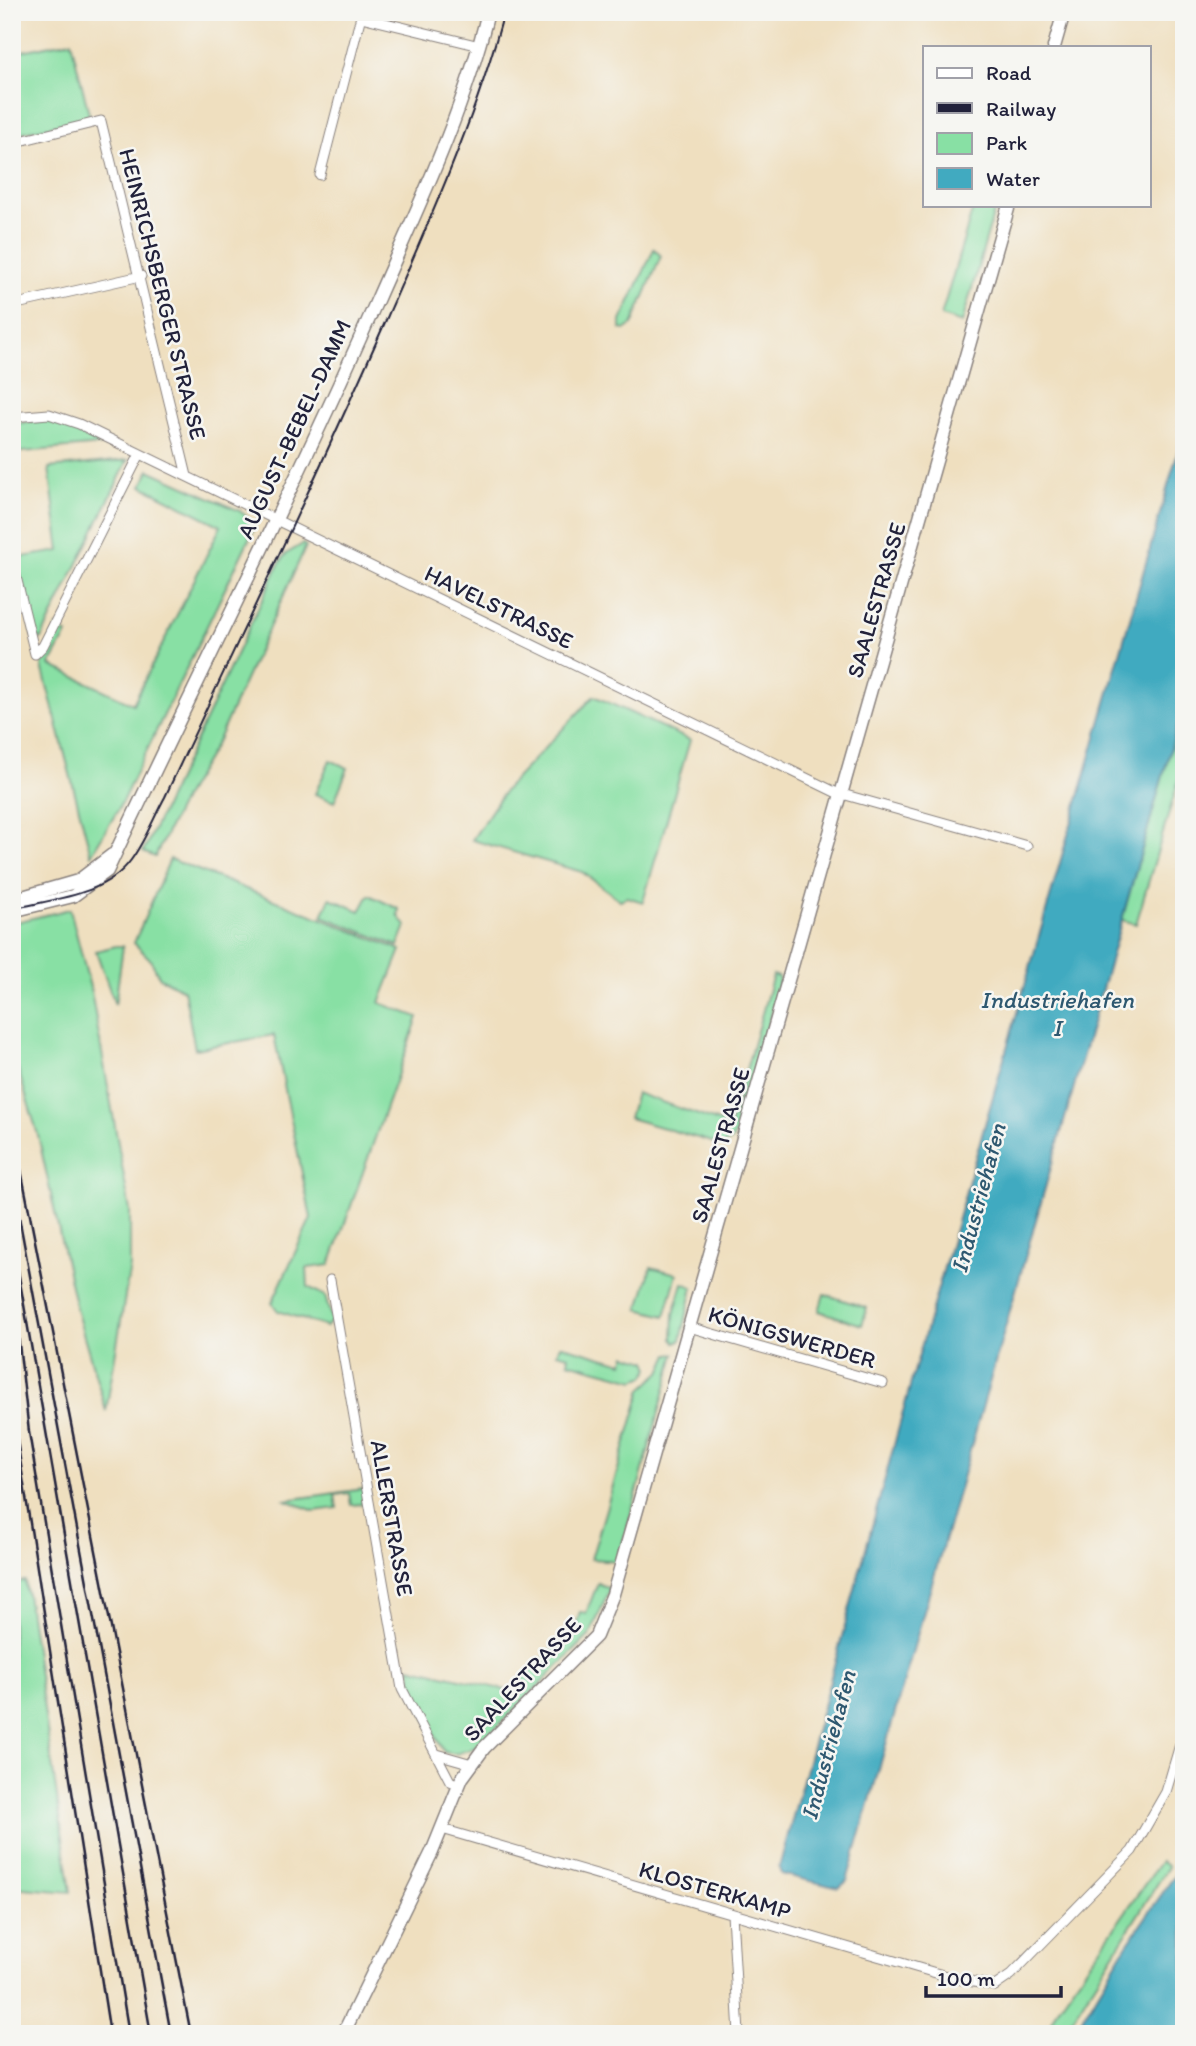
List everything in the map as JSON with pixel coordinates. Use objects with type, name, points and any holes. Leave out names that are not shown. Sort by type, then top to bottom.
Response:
[{"type":"main road","name":"AUGUST-BEBEL-DAMM","points":[[80,886],[107,871],[349,363],[452,126],[480,46],[488,12]]},
{"type":"main road","points":[[1054,46],[1064,12]]},
{"type":"main road","name":"SAALESTRASSE","points":[[344,2034],[442,1829],[459,1785],[472,1764],[596,1636],[613,1594],[1009,206]]},
{"type":"main road","points":[[12,900],[80,886]]},
{"type":"main road","points":[[12,911],[80,886]]},
{"type":"street","points":[[320,175],[362,15],[480,46]]},
{"type":"street","name":"HEINRICHSBERGER STRASSE","points":[[12,142],[101,121],[141,276],[187,476]]},
{"type":"street","points":[[12,305],[141,276]]},
{"type":"street","name":"HAVELSTRASSE","points":[[12,417],[59,416],[842,794],[1027,846]]},
{"type":"street","points":[[12,560],[35,654],[43,646],[140,454]]},
{"type":"street","name":"ALLERSTRASSE","points":[[330,1280],[402,1689],[450,1781],[459,1785]]},
{"type":"street","name":"KÖNIGSWERDER","points":[[690,1327],[883,1383]]},
{"type":"street","name":"KLOSTERKAMP","points":[[442,1829],[978,1985],[995,1986],[1005,1981],[1127,1858],[1160,1805],[1184,1731]]},
{"type":"street","points":[[438,1754],[472,1764]]},
{"type":"street","points":[[732,1914],[739,2034]]},
{"type":"green space","points":[[71,41],[90,118],[15,134],[12,53]]},
{"type":"green space","points":[[974,206],[996,206],[962,323],[941,316]]},
{"type":"green space","points":[[654,249],[661,256],[632,325],[625,330],[621,329],[621,321]]},
{"type":"green space","points":[[44,420],[69,427],[101,445],[12,453],[12,424]]},
{"type":"green space","points":[[128,460],[41,639],[33,637],[16,558],[60,551],[49,468]]},
{"type":"green space","points":[[149,470],[240,511],[251,520],[253,531],[118,810],[91,855],[42,666],[57,627],[67,634],[50,665],[133,704],[221,526],[142,486]]},
{"type":"green space","points":[[303,544],[306,546],[218,740],[183,799],[155,857],[143,852],[278,566],[286,554]]},
{"type":"green space","points":[[594,696],[690,740],[643,902],[627,897],[620,900],[582,872],[472,840],[506,789]]},
{"type":"green space","points":[[1184,702],[1184,762],[1136,924],[1122,920]]},
{"type":"green space","points":[[330,760],[348,768],[334,802],[315,794]]},
{"type":"green space","points":[[170,859],[401,950],[380,1003],[418,1017],[330,1265],[307,1268],[308,1287],[325,1296],[332,1321],[326,1327],[278,1311],[272,1303],[311,1218],[274,1035],[195,1049],[184,990],[160,978],[150,959],[134,943]]},
{"type":"green space","points":[[369,895],[399,909],[398,915],[406,926],[398,946],[322,916],[330,898],[360,911]]},
{"type":"green space","points":[[70,909],[91,991],[130,1211],[130,1266],[106,1411],[76,1309],[38,1135],[12,1050],[12,923]]},
{"type":"green space","points":[[123,946],[115,1005],[96,951]]},
{"type":"green space","points":[[773,975],[779,977],[778,989],[737,1132],[730,1142],[722,1145],[629,1118],[636,1093],[730,1126]]},
{"type":"green space","points":[[651,1267],[677,1274],[665,1316],[639,1309]]},
{"type":"green space","points":[[683,1283],[693,1287],[681,1340],[676,1342],[673,1339],[674,1314]]},
{"type":"green space","points":[[824,1294],[867,1308],[862,1325],[819,1311]]},
{"type":"green space","points":[[560,1345],[623,1363],[626,1355],[647,1361],[650,1368],[645,1376],[635,1380],[568,1362],[569,1356],[557,1353]]},
{"type":"green space","points":[[669,1354],[675,1354],[618,1561],[591,1559],[642,1389],[661,1372]]},
{"type":"green space","points":[[364,1489],[362,1504],[351,1505],[349,1493],[335,1495],[337,1508],[314,1511],[286,1500]]},
{"type":"green space","points":[[25,1581],[71,1892],[12,1887],[12,1583]]},
{"type":"green space","points":[[598,1583],[610,1589],[590,1635],[477,1747],[456,1754],[444,1752],[414,1695],[410,1667],[509,1691],[576,1626],[580,1612],[586,1613]]},
{"type":"green space","points":[[1161,1861],[1168,1867],[1063,2034],[1046,2034],[1059,2007]]},
{"type":"water","name":"Industriehafen I","points":[[1184,430],[1184,702],[847,1881],[839,1888],[781,1874],[779,1868],[912,1379]]},
{"type":"water","points":[[1184,1862],[1184,2034],[1073,2034],[1126,1946]]},
{"type":"tram line","points":[[12,909],[92,889],[120,872],[141,845],[305,499],[403,282],[466,129],[504,12]]},
{"type":"railway","points":[[12,1124],[191,2034]]},
{"type":"railway","points":[[12,1179],[171,2034]]},
{"type":"railway","points":[[12,1236],[151,2034]]},
{"type":"railway","points":[[14,1299],[29,1432],[129,2034]]},
{"type":"railway","points":[[12,1408],[110,2034]]},
{"type":"water label","name":"Industriehafen","points":[[978,1198]]},
{"type":"water label","name":"Industriehafen","points":[[828,1745]]}]
